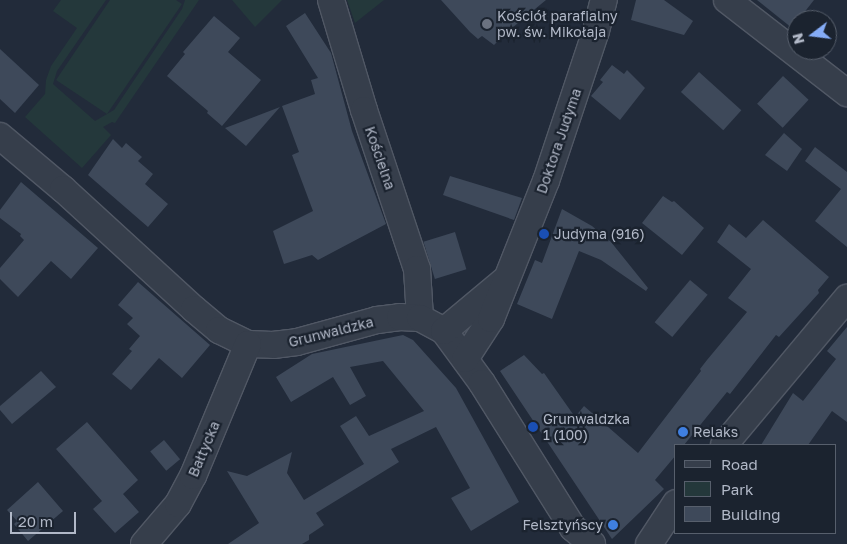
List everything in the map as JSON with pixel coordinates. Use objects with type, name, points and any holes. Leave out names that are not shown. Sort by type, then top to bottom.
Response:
[{"type":"street","name":"Kościelna","points":[[331,0],[364,110],[417,269],[420,318]]},
{"type":"street","name":"Doktora Judyma","points":[[465,359],[491,319],[546,181],[596,30],[604,0]]},
{"type":"street","points":[[727,0],[847,93]]},
{"type":"street","name":"Grunwaldzka","points":[[0,136],[63,189],[219,330],[248,344],[273,345],[297,342],[377,320],[400,317],[420,318],[444,331],[465,359],[573,528],[592,544]]},
{"type":"street","name":"Doktora Judyma","points":[[444,331],[507,279]]},
{"type":"street","points":[[725,444],[847,298]]},
{"type":"street","name":"Bałtycka","points":[[144,544],[178,504],[193,476],[248,344]]},
{"type":"street","points":[[650,544],[674,506]]},
{"type":"green space","points":[[61,0],[106,0],[57,71],[53,84],[95,121],[114,110],[182,9],[185,0],[199,0],[115,123],[112,122],[103,127],[111,135],[82,168],[25,117],[45,94],[46,80],[51,66],[77,28],[53,11]]},
{"type":"green space","points":[[110,0],[176,0],[182,4],[107,114],[56,80]]},
{"type":"green space","points":[[232,0],[282,0],[255,27]]},
{"type":"green space","points":[[347,0],[384,0],[355,23]]},
{"type":"building","name":"Kościół parafialny pw. św. Mikołaja","points":[[441,0],[546,0],[494,45],[482,36],[478,39]]},
{"type":"building","points":[[636,0],[664,0],[693,21],[684,35],[631,20]]},
{"type":"building","points":[[757,0],[814,0],[806,10],[787,10],[787,24]]},
{"type":"building","points":[[305,13],[331,53],[352,131],[386,224],[318,260],[312,255],[284,264],[273,231],[313,211],[292,155],[299,152],[282,106],[315,94],[311,80],[318,78],[286,26]]},
{"type":"building","points":[[214,16],[240,38],[228,52],[261,80],[222,126],[207,113],[208,111],[167,76],[185,54],[183,52]]},
{"type":"building","points":[[0,49],[39,85],[15,113],[0,99]]},
{"type":"building","points":[[612,65],[624,74],[627,70],[645,88],[620,120],[591,96],[603,82],[600,80]]},
{"type":"building","points":[[699,72],[741,110],[723,130],[681,92]]},
{"type":"building","points":[[783,76],[809,100],[783,128],[757,104]]},
{"type":"building","points":[[280,107],[246,146],[225,128]]},
{"type":"building","points":[[784,133],[802,149],[787,171],[765,155]]},
{"type":"building","points":[[113,139],[122,148],[126,143],[142,157],[138,161],[153,174],[145,184],[168,204],[148,227],[88,175]]},
{"type":"building","points":[[815,147],[847,172],[847,247],[815,221],[841,189],[805,161]]},
{"type":"building","points":[[450,176],[522,198],[514,220],[443,195]]},
{"type":"building","points":[[21,182],[98,248],[71,279],[51,261],[18,297],[0,279],[0,268],[24,240],[20,236],[21,234],[0,218],[0,210]]},
{"type":"building","points":[[663,196],[672,202],[674,201],[704,228],[682,255],[642,223]]},
{"type":"building","points":[[562,209],[592,226],[611,242],[648,288],[646,291],[601,260],[579,251],[552,319],[517,304],[535,260],[542,263]]},
{"type":"building","points":[[763,220],[829,277],[818,290],[819,293],[779,337],[776,335],[730,394],[727,392],[685,444],[674,444],[674,457],[655,480],[664,489],[612,539],[500,371],[524,355],[542,374],[544,373],[575,417],[584,406],[638,453],[701,371],[700,369],[747,312],[728,298],[751,269],[717,242],[729,224],[746,238]]},
{"type":"building","points":[[455,232],[466,269],[435,279],[423,242]]},
{"type":"building","points":[[690,280],[708,295],[672,337],[655,322]]},
{"type":"building","points":[[138,282],[210,345],[182,378],[159,358],[131,390],[112,374],[132,351],[129,349],[140,336],[127,324],[133,318],[118,305]]},
{"type":"building","points":[[847,327],[847,422],[832,411],[809,444],[762,444],[793,393],[803,401],[836,359],[827,351]]},
{"type":"building","points":[[403,335],[413,340],[456,388],[519,502],[471,531],[451,498],[470,488],[436,427],[391,449],[399,462],[316,513],[324,525],[309,535],[309,540],[302,544],[228,544],[259,523],[227,471],[247,476],[292,452],[287,473],[304,500],[364,464],[340,426],[356,416],[369,436],[424,411],[383,361],[350,367],[366,396],[350,405],[333,377],[291,402],[276,377],[312,354]]},
{"type":"building","points":[[41,371],[56,387],[12,424],[0,410],[0,406]]},
{"type":"building","points":[[87,422],[138,480],[123,494],[139,512],[115,533],[93,509],[102,501],[56,449]]},
{"type":"building","points":[[164,440],[180,459],[166,471],[150,452]]},
{"type":"building","points":[[38,482],[63,511],[28,541],[14,524],[17,521],[7,510]]},
{"type":"place","name":"Kościół parafialny pw. św. Mikołaja","points":[[487,24]]},
{"type":"place","name":"Judyma (916)","points":[[544,234]]},
{"type":"place","name":"Grunwaldzka 1 (100)","points":[[533,427]]},
{"type":"place","name":"Relaks","points":[[683,432]]},
{"type":"place","name":"Felsztyńscy","points":[[613,525]]}]
